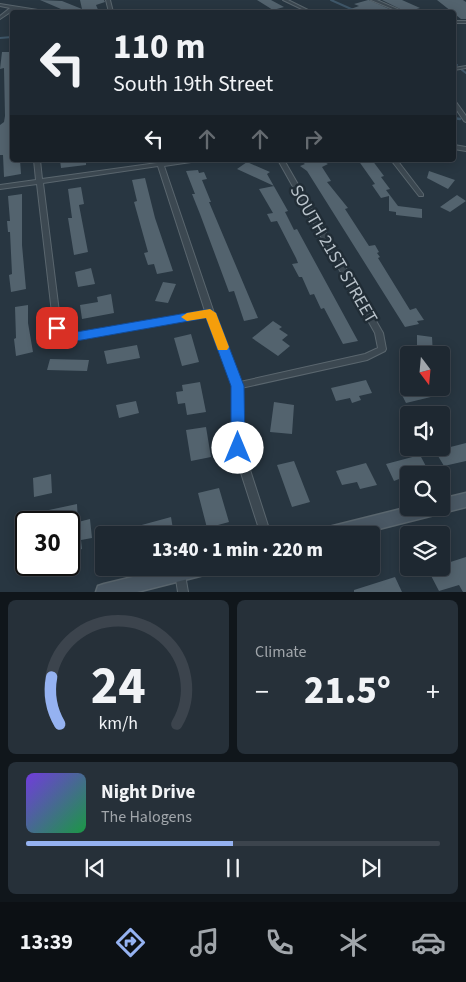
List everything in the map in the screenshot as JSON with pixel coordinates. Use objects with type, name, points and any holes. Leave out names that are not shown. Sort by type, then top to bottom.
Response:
[{"type":"street","points":[[285,0],[306,10]]},
{"type":"street","points":[[373,0],[397,10]]},
{"type":"street","points":[[0,5],[32,10]]},
{"type":"street","points":[[10,10],[14,7]]},
{"type":"street","points":[[0,18],[10,10]]},
{"type":"street","points":[[456,106],[466,120]]},
{"type":"street","points":[[38,162],[57,328],[61,334],[76,337],[210,313]]},
{"type":"street","points":[[0,187],[160,162],[210,313],[237,386],[238,448],[263,526]]},
{"type":"street","name":"SOUTH 21ST STREET","points":[[237,386],[367,357],[382,350],[379,333],[282,162]]},
{"type":"street","points":[[396,162],[421,196]]},
{"type":"street","points":[[450,504],[466,500]]},
{"type":"street","points":[[362,526],[403,516]]},
{"type":"street","points":[[104,592],[168,576]]},
{"type":"street","points":[[180,576],[183,592]]},
{"type":"building","points":[[40,0],[62,1],[82,9],[80,0],[104,0],[105,2],[96,5],[98,10],[63,10]]},
{"type":"building","points":[[257,0],[271,0],[284,7],[273,10]]},
{"type":"building","points":[[369,0],[392,10],[348,10],[359,6],[354,4]]},
{"type":"building","points":[[382,0],[402,0],[420,8],[402,10]]},
{"type":"building","points":[[437,0],[463,0],[466,2],[466,19],[461,19],[456,15],[456,10],[450,10]]},
{"type":"building","points":[[2,52],[10,52],[10,162],[20,162],[21,174],[4,177],[3,155],[0,155],[0,125],[4,122],[5,116],[4,68],[0,69]]},
{"type":"building","points":[[60,162],[86,162],[86,165],[61,168]]},
{"type":"building","points":[[247,162],[270,172],[267,174],[274,186],[237,169]]},
{"type":"building","points":[[302,162],[324,162],[328,164],[322,167],[331,181],[327,182],[348,208],[345,209],[369,246],[375,245],[379,252],[377,253],[380,257],[378,258],[410,310],[416,308],[424,320],[417,321],[419,324],[405,327],[307,171],[300,166],[305,164]]},
{"type":"building","points":[[359,162],[374,162],[384,176],[381,177],[390,189],[386,190],[398,206],[422,209],[422,218],[396,215],[396,212],[389,211],[389,196],[381,198],[372,185],[375,184]]},
{"type":"building","points":[[198,170],[199,173],[204,172],[207,179],[202,180],[211,202],[209,202],[258,318],[244,321],[234,291],[229,292],[192,194],[195,194],[186,171]]},
{"type":"building","points":[[429,171],[455,180],[448,189],[427,178]]},
{"type":"building","points":[[145,178],[155,218],[173,271],[157,274],[154,264],[148,265],[144,253],[148,252],[134,202],[137,201],[132,180]]},
{"type":"building","points":[[274,186],[288,211],[285,212],[294,230],[297,229],[358,341],[343,344],[324,308],[321,309],[314,294],[310,295],[302,277],[299,277],[292,264],[298,263],[296,258],[277,221],[271,222],[267,214],[273,213],[259,189]]},
{"type":"building","points":[[81,187],[84,204],[79,205],[88,252],[74,255],[68,218],[72,218],[68,189]]},
{"type":"building","points":[[22,194],[22,245],[26,289],[11,292],[9,275],[12,274],[10,232],[8,232],[7,221],[10,221],[8,196]]},
{"type":"building","points":[[457,195],[466,201],[450,212],[440,207]]},
{"type":"building","points":[[91,268],[95,284],[78,287],[75,272]]},
{"type":"building","points":[[163,282],[176,284],[168,303],[155,301]]},
{"type":"building","points":[[111,294],[114,313],[82,319],[80,305],[98,302],[97,297]]},
{"type":"building","points":[[28,305],[28,323],[33,352],[16,356],[14,339],[16,338],[15,307]]},
{"type":"building","points":[[273,321],[282,327],[279,329],[288,335],[282,340],[290,346],[278,356],[252,338]]},
{"type":"building","points":[[191,334],[199,362],[182,366],[174,338]]},
{"type":"building","points":[[417,335],[432,337],[432,346],[417,346]]},
{"type":"building","points":[[137,345],[140,358],[107,364],[104,351]]},
{"type":"building","points":[[50,359],[89,360],[87,371],[47,370]]},
{"type":"building","points":[[366,380],[372,393],[359,396],[361,400],[352,403],[350,398],[336,401],[331,388]]},
{"type":"building","points":[[200,382],[206,412],[187,415],[185,403],[178,404],[176,392],[183,391],[182,385]]},
{"type":"building","points":[[402,396],[435,396],[406,403]]},
{"type":"building","points":[[136,401],[139,413],[119,418],[116,405]]},
{"type":"building","points":[[274,402],[294,405],[292,434],[270,432]]},
{"type":"building","points":[[206,427],[211,457],[191,461],[186,430]]},
{"type":"building","points":[[466,443],[466,461],[444,466],[438,456],[450,456],[450,447]]},
{"type":"building","points":[[421,456],[426,466],[400,466],[400,479],[394,481],[386,464]]},
{"type":"building","points":[[294,461],[310,502],[292,507],[277,465]]},
{"type":"building","points":[[366,463],[377,485],[360,489],[357,482],[342,485],[336,471]]},
{"type":"building","points":[[51,474],[52,493],[34,497],[33,478]]},
{"type":"building","points":[[219,488],[229,522],[206,526],[198,493]]},
{"type":"building","points":[[77,504],[77,511],[49,510]]},
{"type":"building","points":[[171,517],[172,526],[138,526]]},
{"type":"building","points":[[90,519],[92,538],[81,540],[82,549],[80,549],[80,522]]},
{"type":"building","points":[[466,557],[466,592],[463,592],[459,585],[439,591],[431,576],[450,576],[450,562]]},
{"type":"building","points":[[395,577],[402,592],[354,592],[354,590]]},
{"type":"waterway","points":[[331,0],[354,10]]},
{"type":"waterway","points":[[0,38],[10,37]]},
{"type":"waterway","points":[[462,70],[466,73]]},
{"type":"waterway","points":[[456,118],[460,119]]},
{"type":"slow traffic","points":[[187,317],[210,313],[223,347]]},
{"type":"route","points":[[57,328],[61,334],[76,337],[210,313],[237,386],[238,448]]}]
